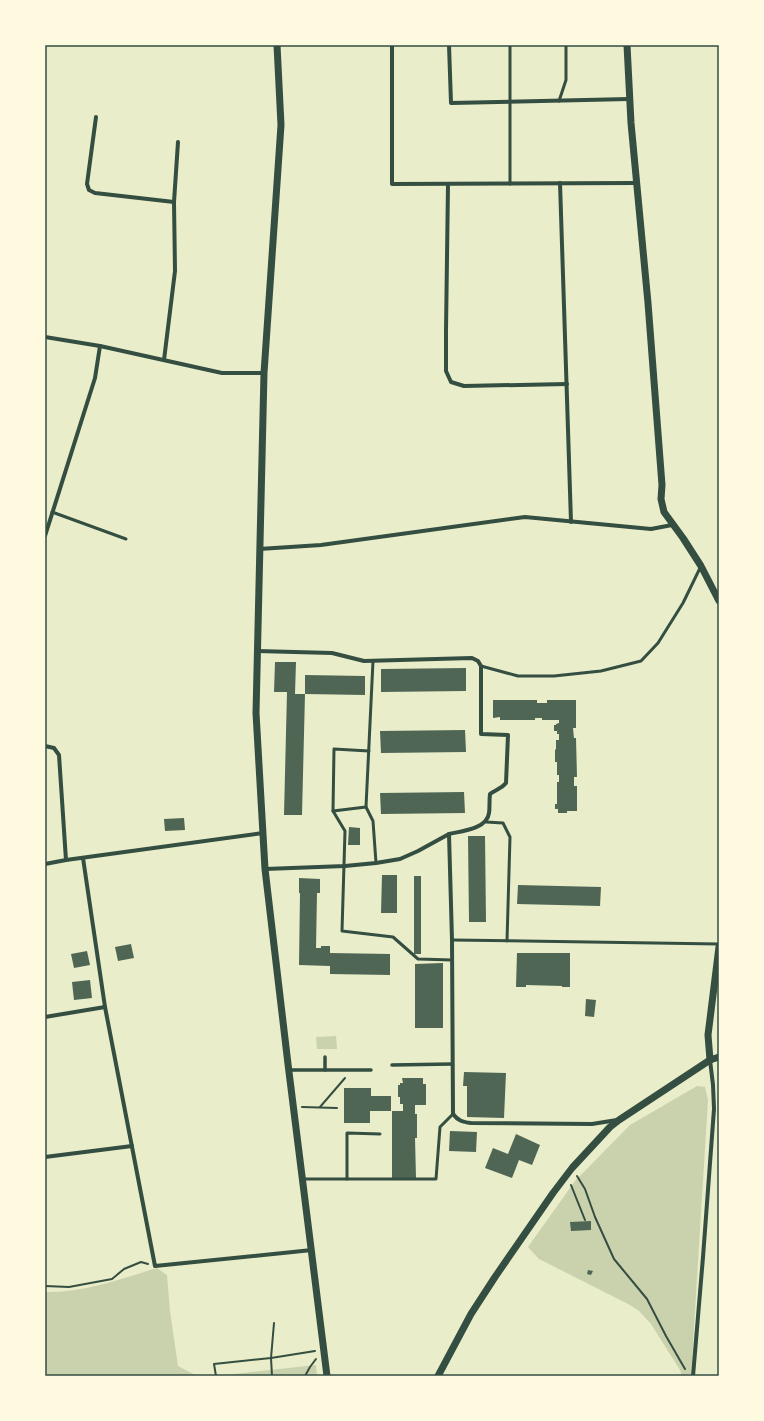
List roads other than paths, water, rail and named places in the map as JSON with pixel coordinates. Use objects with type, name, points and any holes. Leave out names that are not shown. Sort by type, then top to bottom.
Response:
[{"type":"street","points":[[278,45],[281,125],[264,373],[256,713],[265,869],[288,1070],[327,1376]]},
{"type":"street","points":[[392,45],[392,184],[636,183]]},
{"type":"street","points":[[449,45],[450,103],[629,99]]},
{"type":"street","points":[[627,45],[629,99],[648,303],[662,485],[661,499],[664,512],[672,525],[683,538],[719,601]]},
{"type":"street","points":[[96,116],[86,184],[89,190],[95,193],[174,202]]},
{"type":"street","points":[[164,360],[175,271],[174,202],[178,142]]},
{"type":"street","points":[[448,184],[446,371],[452,382],[464,386],[567,384]]},
{"type":"street","points":[[560,184],[571,522]]},
{"type":"street","points":[[45,337],[100,346],[222,373],[264,373]]},
{"type":"street","points":[[45,536],[94,378],[100,346]]},
{"type":"street","points":[[259,549],[321,546],[525,517],[651,529],[672,525]]},
{"type":"street","points":[[257,652],[332,653],[364,661],[472,658],[478,661],[481,666],[481,734],[508,735],[506,784],[490,794],[489,814],[486,822],[479,826],[449,834],[418,851],[400,858],[376,863],[345,866],[265,869]]},
{"type":"street","points":[[45,746],[54,748],[59,755],[66,860]]},
{"type":"street","points":[[45,864],[262,833]]},
{"type":"street","points":[[449,834],[452,940],[453,1114],[457,1120],[471,1123],[592,1124],[619,1120]]},
{"type":"street","points":[[83,858],[105,1007],[155,1266],[312,1250]]},
{"type":"street","points":[[693,1376],[714,1109],[708,1035],[719,946]]},
{"type":"street","points":[[45,1017],[105,1007]]},
{"type":"street","points":[[325,1057],[325,1070]]},
{"type":"street","points":[[438,1376],[470,1314],[494,1276],[569,1171],[610,1127],[619,1120],[710,1060],[719,1057]]},
{"type":"street","points":[[392,1065],[452,1064]]},
{"type":"street","points":[[288,1070],[371,1070]]},
{"type":"street","points":[[45,1157],[132,1146]]},
{"type":"lane","points":[[510,45],[510,184]]},
{"type":"lane","points":[[559,101],[566,80],[566,45]]},
{"type":"lane","points":[[52,512],[126,539]]},
{"type":"lane","points":[[481,666],[518,676],[554,676],[601,671],[641,661],[658,643],[675,617],[700,566]]},
{"type":"lane","points":[[373,661],[366,808],[374,821],[376,863]]},
{"type":"lane","points":[[369,751],[334,749],[333,811],[345,831],[342,931],[394,937],[418,959],[452,960]]},
{"type":"lane","points":[[333,811],[366,808]]},
{"type":"lane","points":[[486,822],[503,823],[510,837],[507,941]]},
{"type":"lane","points":[[452,940],[719,946]]},
{"type":"lane","points":[[303,1179],[436,1179],[440,1128],[453,1114]]},
{"type":"lane","points":[[347,1179],[347,1133],[380,1134]]}]
